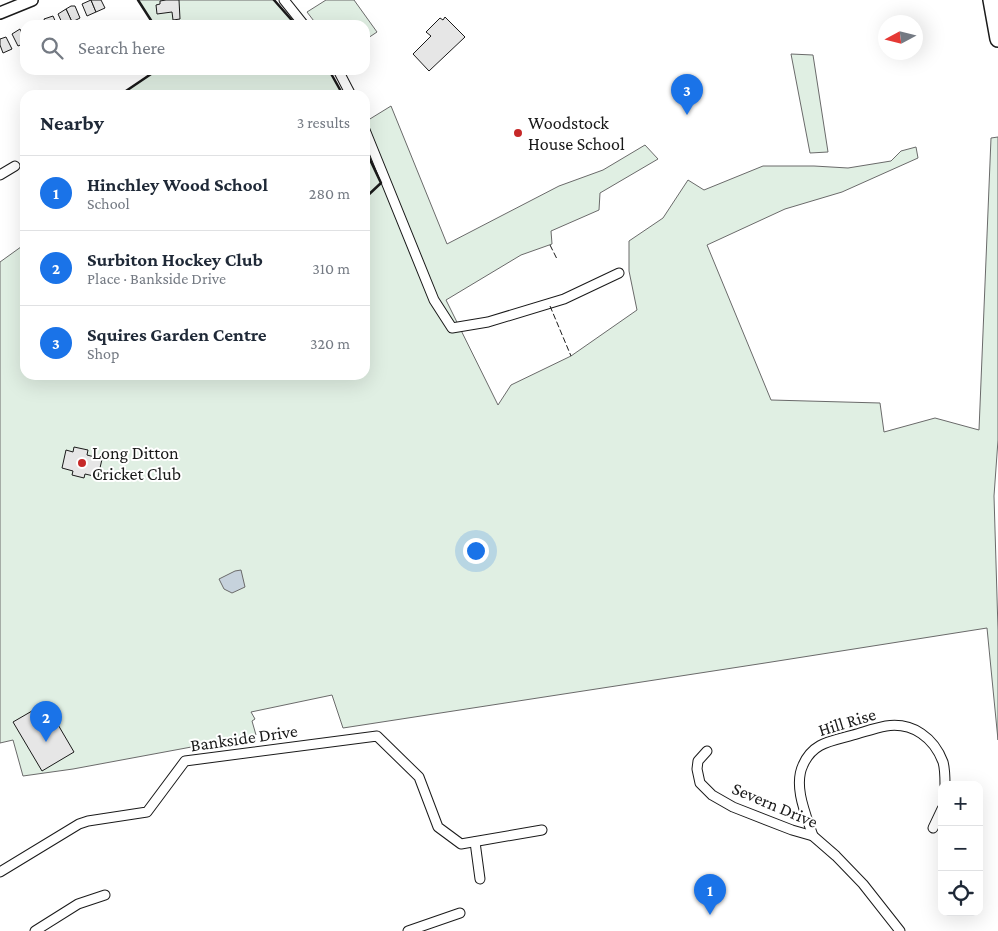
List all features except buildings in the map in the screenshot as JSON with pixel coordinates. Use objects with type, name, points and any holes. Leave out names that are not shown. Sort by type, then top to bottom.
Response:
[{"type":"highway","points":[[991,0],[998,38]]},
{"type":"street","points":[[0,13],[32,0]]},
{"type":"street","points":[[284,0],[300,20]]},
{"type":"street","points":[[341,75],[348,90]]},
{"type":"street","points":[[370,142],[434,300],[452,328],[488,322],[564,299],[618,274]]},
{"type":"street","points":[[0,175],[15,166]]},
{"type":"street","name":"Hill Rise","points":[[813,836],[800,788],[802,766],[811,750],[823,744],[887,726],[906,726],[921,733],[935,744],[944,764],[945,781]]},
{"type":"street","name":"Bankside Drive","points":[[0,872],[79,824],[147,812],[185,761],[377,736],[419,777],[438,827],[461,844],[542,830]]},
{"type":"street","name":"Severn Drive","points":[[708,751],[698,761],[697,770],[700,782],[712,795],[750,813],[792,830],[813,836],[836,856],[863,884],[900,931]]},
{"type":"street","points":[[933,828],[938,817]]},
{"type":"street","points":[[475,842],[480,879]]},
{"type":"street","points":[[35,931],[78,904],[105,895]]},
{"type":"street","points":[[408,931],[460,913]]},
{"type":"green space","points":[[138,0],[274,0],[292,20],[151,20]]},
{"type":"green space","points":[[326,0],[354,0],[368,20],[313,20],[307,12]]},
{"type":"green space","points":[[370,22],[377,32],[370,37]]},
{"type":"green space","points":[[791,54],[813,55],[828,152],[810,153]]},
{"type":"green space","points":[[150,75],[332,75],[340,90],[127,90]]},
{"type":"green space","points":[[391,106],[447,244],[559,186],[603,170],[645,145],[658,159],[600,193],[599,210],[551,231],[552,244],[521,255],[446,300],[498,405],[511,385],[571,356],[637,310],[629,271],[629,241],[663,218],[688,180],[704,190],[763,166],[848,168],[891,161],[901,151],[916,147],[918,158],[842,192],[785,209],[707,245],[771,400],[880,403],[884,432],[935,418],[979,430],[991,138],[998,137],[998,440],[994,496],[998,630],[998,740],[987,628],[343,728],[332,695],[251,712],[255,719],[252,721],[256,735],[73,769],[23,776],[13,740],[0,743],[0,262],[20,248],[20,380],[370,380],[370,119]]},
{"type":"shaded area","points":[[241,570],[245,587],[232,593],[224,589],[219,579]]},
{"type":"fence","points":[[550,245],[557,259]]},
{"type":"fence","points":[[550,306],[571,356]]},
{"type":"wall","points":[[138,0],[151,20]]},
{"type":"wall","points":[[274,0],[292,20]]},
{"type":"wall","points":[[127,90],[150,75]]},
{"type":"wall","points":[[332,75],[340,90]]},
{"type":"wall","points":[[370,160],[381,183],[370,193]]},
{"type":"place","name":"Squires Garden Centre","points":[[687,115]]},
{"type":"place","name":"Woodstock House School","points":[[518,133]]},
{"type":"place","name":"Long Ditton Cricket Club","points":[[82,463]]},
{"type":"place","name":"Surbiton Hockey Club","points":[[46,742]]},
{"type":"place","name":"Hinchley Wood School","points":[[710,915]]}]
